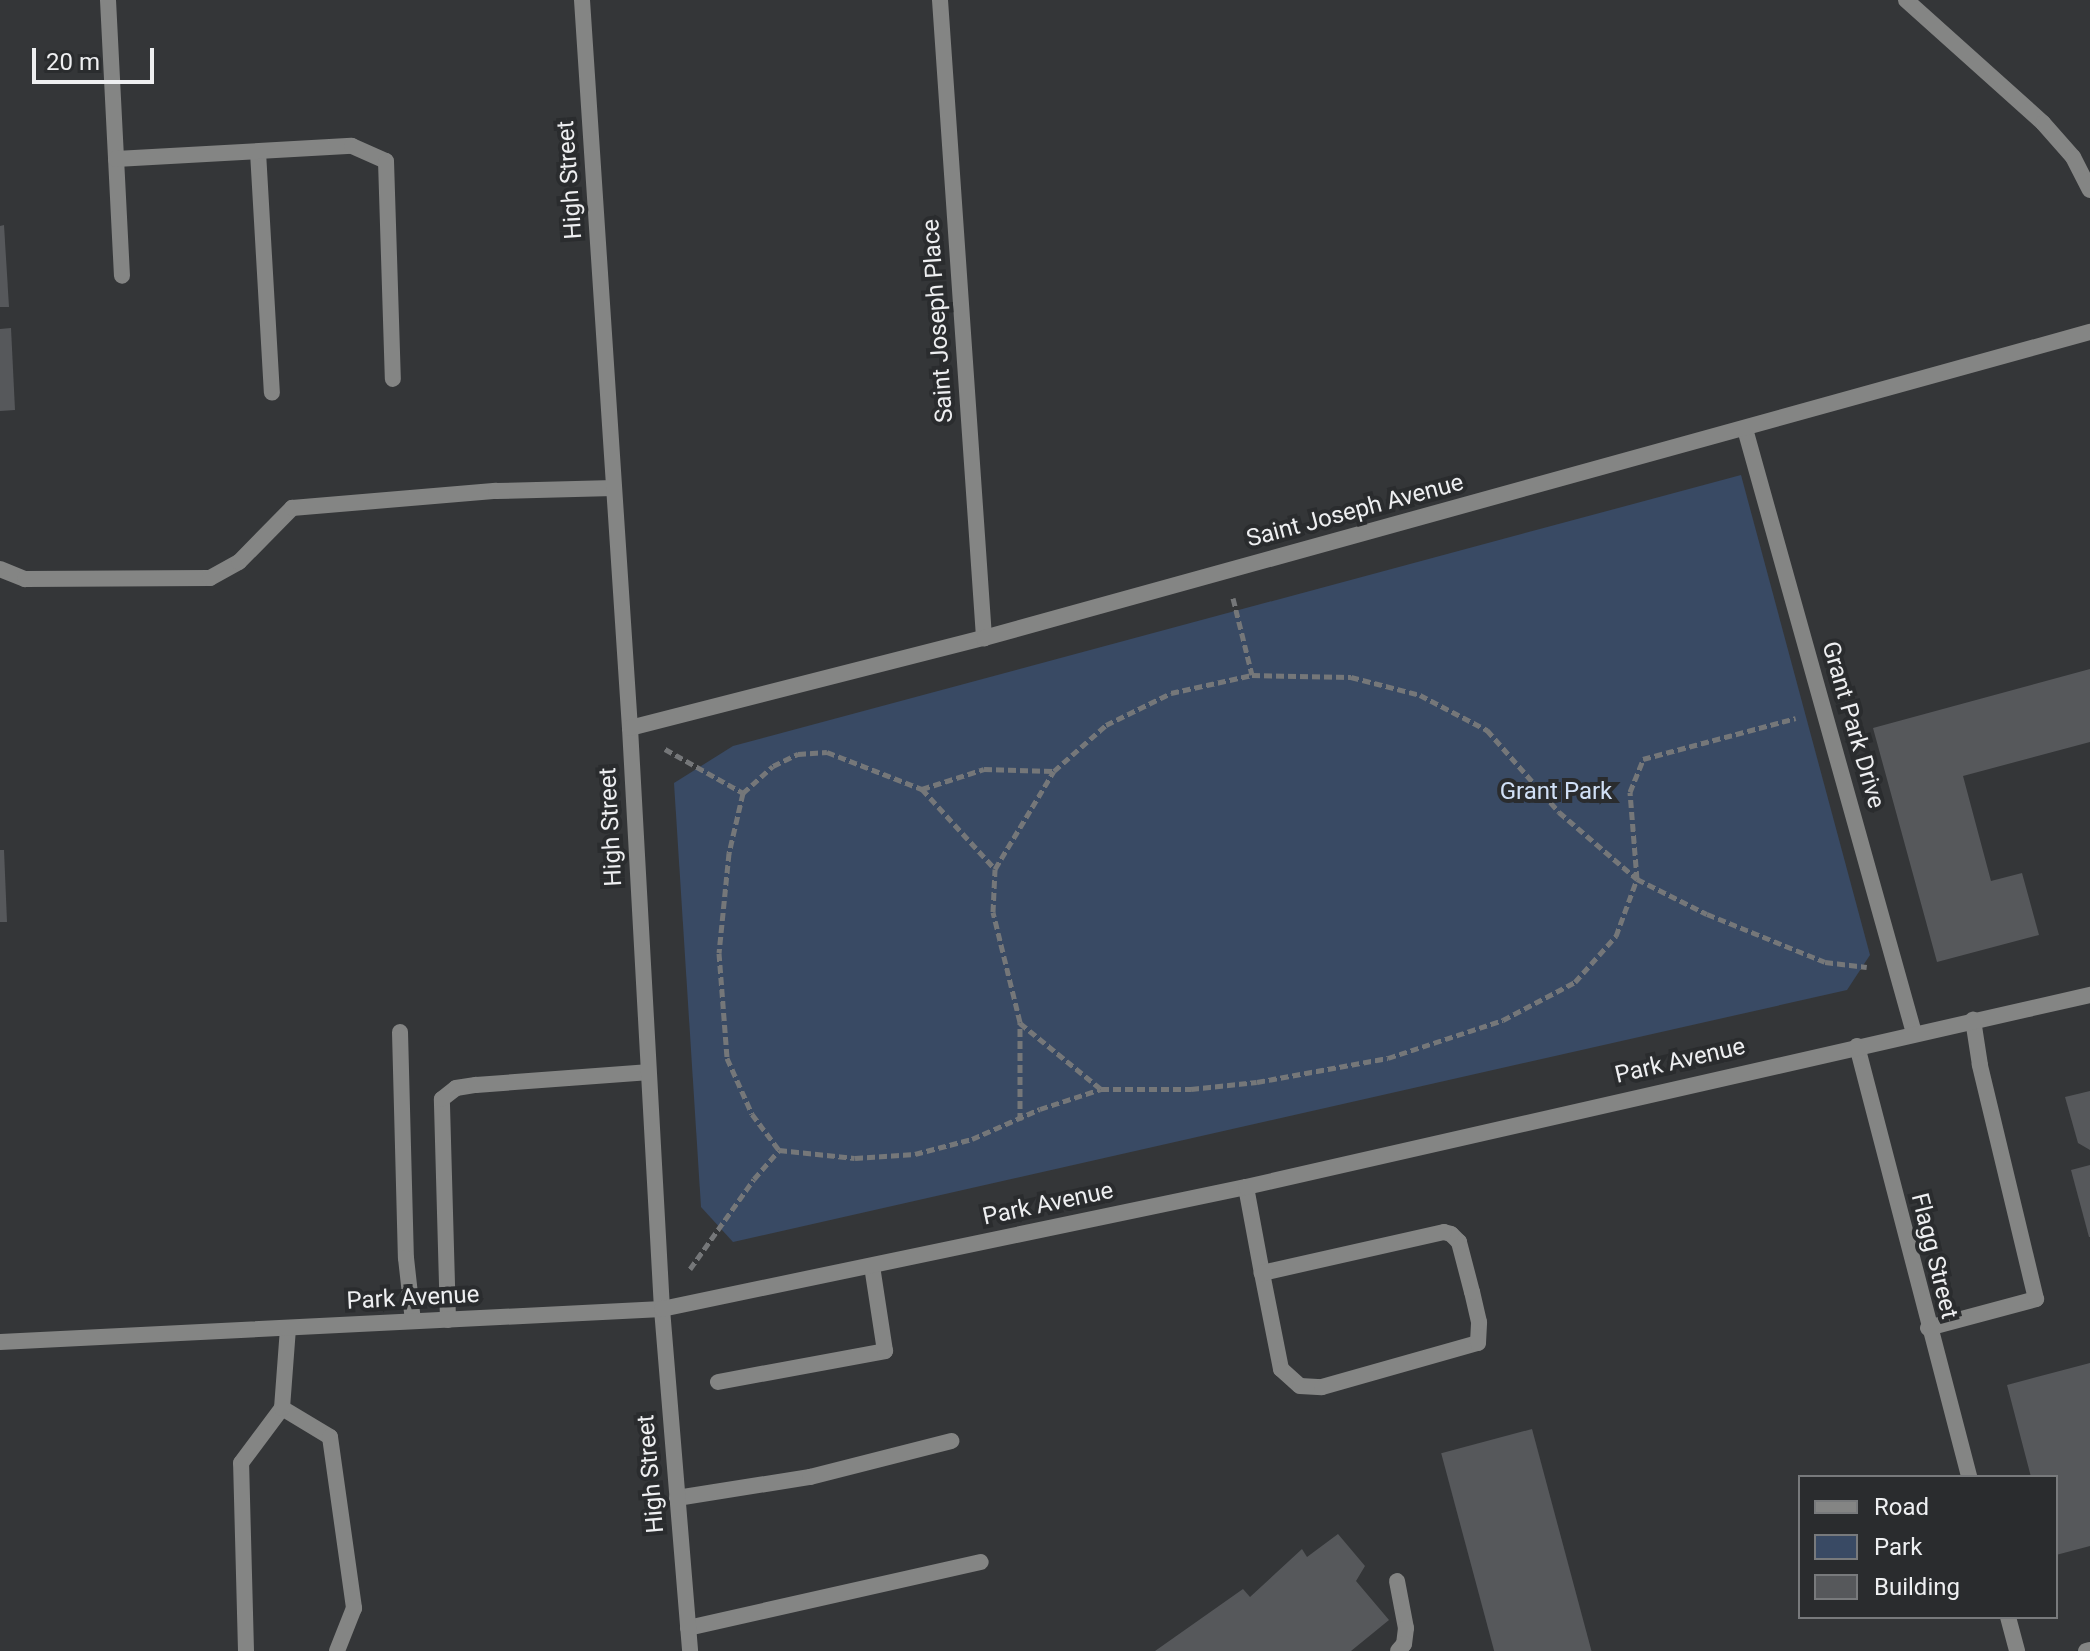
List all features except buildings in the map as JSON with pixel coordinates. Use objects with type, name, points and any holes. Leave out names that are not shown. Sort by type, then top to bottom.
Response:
[{"type":"street","points":[[108,0],[122,276]]},
{"type":"street","name":"High Street","points":[[582,0],[630,728],[662,1309],[690,1651]]},
{"type":"street","name":"Saint Joseph Place","points":[[940,0],[984,638]]},
{"type":"street","points":[[1906,0],[2043,123],[2073,157],[2090,190]]},
{"type":"street","points":[[116,159],[352,146],[386,161],[393,379]]},
{"type":"street","points":[[258,152],[272,393]]},
{"type":"street","name":"Saint Joseph Avenue","points":[[630,728],[984,638],[2090,332]]},
{"type":"street","name":"Grant Park Drive","points":[[1745,429],[1914,1033]]},
{"type":"street","points":[[0,569],[25,579],[210,578],[239,562],[292,508],[496,491],[614,488]]},
{"type":"street","name":"Park Avenue","points":[[0,1342],[662,1309],[1246,1187],[2090,995]]},
{"type":"street","points":[[1928,1328],[2036,1299],[1980,1065],[1973,1020]]},
{"type":"street","points":[[400,1032],[406,1258],[413,1321]]},
{"type":"street","name":"Flagg Street","points":[[1857,1046],[1968,1475]]},
{"type":"street","points":[[448,1320],[442,1099],[456,1088],[476,1085],[647,1072]]},
{"type":"street","points":[[1246,1187],[1262,1273],[1281,1369],[1300,1386],[1322,1387],[1478,1343],[1479,1322],[1472,1292],[1459,1242],[1451,1234],[1444,1232],[1262,1273]]},
{"type":"street","points":[[718,1382],[885,1351],[872,1266]]},
{"type":"street","points":[[246,1651],[241,1463],[282,1408],[288,1328]]},
{"type":"street","points":[[282,1408],[330,1437],[354,1608],[337,1651]]},
{"type":"street","points":[[677,1498],[810,1477],[951,1441]]},
{"type":"street","points":[[688,1628],[981,1562]]},
{"type":"street","points":[[1397,1581],[1406,1628],[1404,1644],[1398,1651]]},
{"type":"street","points":[[2009,1619],[2017,1651]]},
{"type":"path","points":[[1227,571],[1252,675]]},
{"type":"path","points":[[1020,1120],[1020,1022],[993,912],[995,869],[1054,771],[1106,725],[1158,699],[1252,675],[1351,677],[1420,695],[1487,730],[1559,812],[1637,879],[1707,914],[1825,962],[1896,971]]},
{"type":"path","points":[[995,869],[922,789],[827,752],[798,754],[785,760],[743,793],[729,853],[719,953],[727,1058],[752,1114],[779,1150],[855,1158],[915,1154],[972,1139],[1040,1109],[1101,1089],[1191,1089],[1257,1082],[1388,1058],[1503,1020],[1575,982],[1616,936],[1637,879],[1630,792],[1643,759],[1824,710]]},
{"type":"path","points":[[630,728],[743,793]]},
{"type":"path","points":[[922,789],[984,769],[1054,771]]},
{"type":"path","points":[[1020,1022],[1101,1089]]},
{"type":"path","points":[[662,1309],[754,1179],[779,1150]]},
{"type":"green space","name":"Grant Park","points":[[1741,475],[1870,955],[1847,990],[733,1242],[701,1207],[674,783],[733,746]]}]
